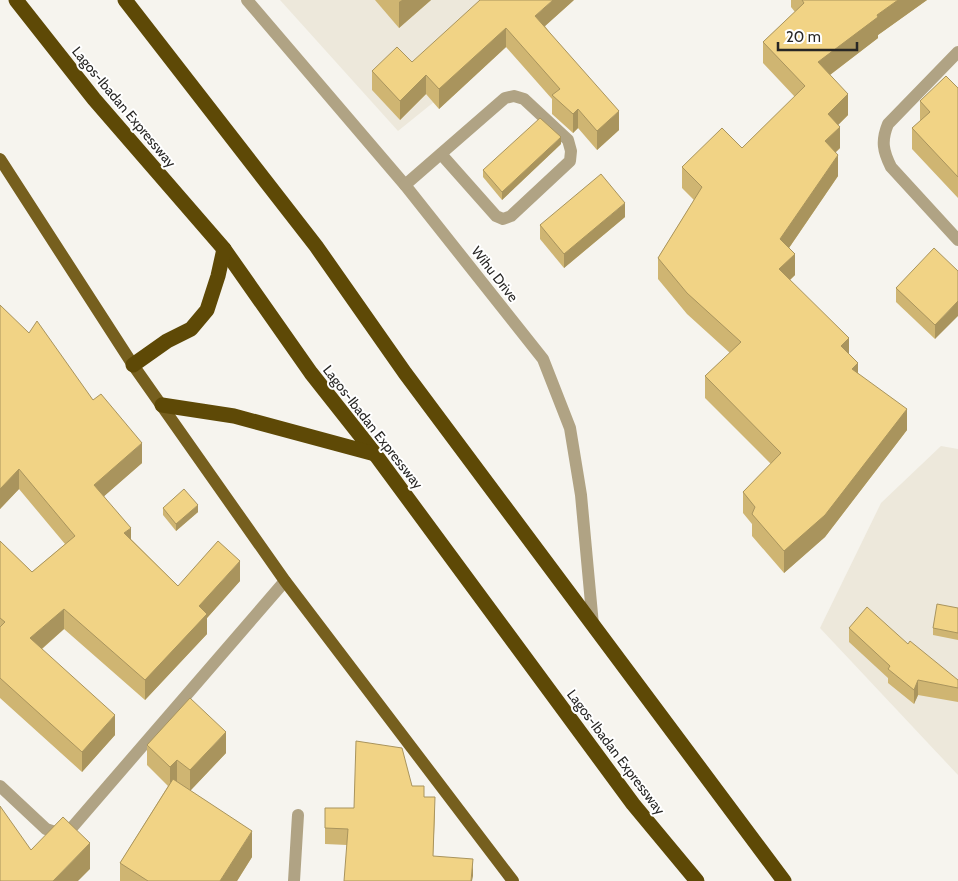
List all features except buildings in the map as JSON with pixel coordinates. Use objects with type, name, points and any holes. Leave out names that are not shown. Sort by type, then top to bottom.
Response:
[{"type":"highway","name":"Lagos-Ibadan Expressway","points":[[16,0],[94,99],[224,249],[310,373],[375,454],[633,804],[697,881]]},
{"type":"highway","points":[[125,0],[316,246],[405,373],[784,881]]},
{"type":"highway","points":[[133,365],[167,341],[191,329],[207,310],[224,249]]},
{"type":"highway","points":[[162,405],[234,416],[375,454]]},
{"type":"main road","points":[[0,159],[133,365],[285,581],[513,881]]},
{"type":"street","name":"Wihu Drive","points":[[246,0],[406,185],[543,358],[570,428],[581,495],[593,625]]},
{"type":"street","points":[[958,52],[888,124],[882,138],[884,153],[891,167],[958,240]]},
{"type":"street","points":[[406,185],[505,98],[514,96],[524,99],[568,140],[572,151],[570,161],[511,216],[503,219],[496,216],[442,154]]},
{"type":"street","points":[[0,786],[46,829],[58,833],[69,831],[285,581]]},
{"type":"street","points":[[294,881],[298,815]]},
{"type":"shaded area","points":[[280,0],[560,0],[398,131]]},
{"type":"shaded area","points":[[941,446],[958,449],[958,775],[820,628],[881,503]]}]
